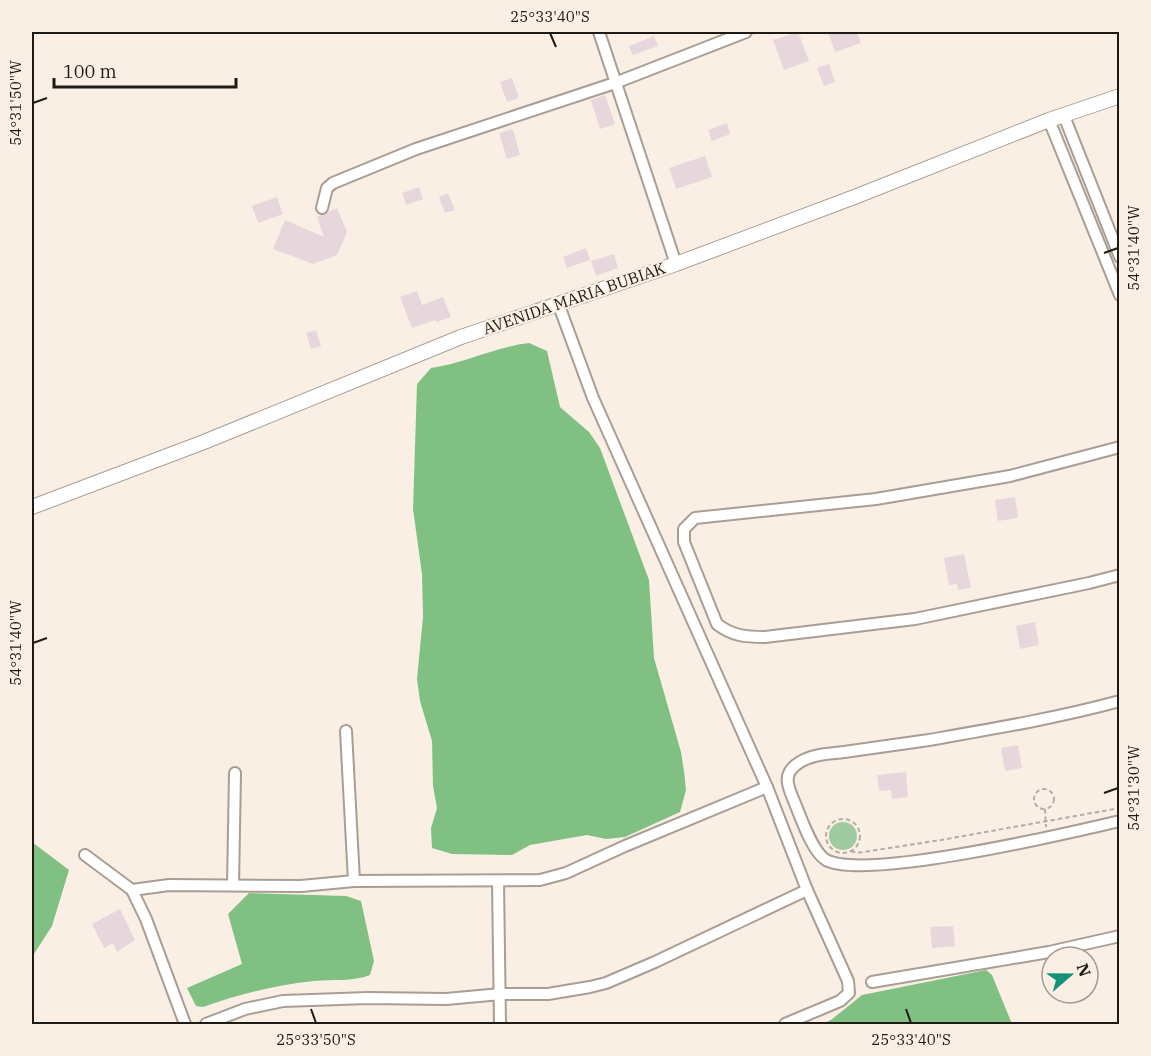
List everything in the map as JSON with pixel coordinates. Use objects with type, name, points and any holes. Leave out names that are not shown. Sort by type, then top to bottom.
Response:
[{"type":"street","points":[[599,32],[676,264]]},
{"type":"street","points":[[322,208],[327,188],[371,166],[615,83],[746,32]]},
{"type":"street","name":"AVENIDA MARIA BUBIAK","points":[[32,507],[204,442],[461,337],[676,264],[1049,120],[1119,96]]},
{"type":"street","points":[[1064,116],[1119,257]]},
{"type":"street","points":[[1049,120],[1119,295]]},
{"type":"street","points":[[558,303],[593,398],[767,788],[807,890],[848,981],[849,993],[840,1002],[785,1024]]},
{"type":"street","points":[[1119,447],[1010,476],[876,499],[695,518],[684,529],[684,542],[717,624],[727,633],[743,637],[765,637],[915,620],[1119,575]]},
{"type":"street","points":[[1119,701],[930,740],[806,758],[789,772],[787,784],[813,844],[823,858],[835,864],[870,865],[930,858],[1047,838],[1119,821]]},
{"type":"street","points":[[346,731],[354,881]]},
{"type":"street","points":[[233,885],[235,773]]},
{"type":"street","points":[[132,890],[169,885],[301,886],[354,881],[540,880],[566,873],[625,846],[767,788]]},
{"type":"street","points":[[85,855],[132,890],[146,919],[185,1024]]},
{"type":"street","points":[[498,882],[501,1024]]},
{"type":"street","points":[[206,1024],[245,1009],[283,1001],[368,998],[446,999],[501,994],[548,994],[577,990],[606,983],[656,962],[807,890]]},
{"type":"street","points":[[872,982],[1049,952],[1119,936]]},
{"type":"path","points":[[1042,789],[1050,792],[1054,800],[1050,807],[1045,808],[1041,808],[1035,802],[1035,794],[1042,789]]},
{"type":"path","points":[[1045,808],[1046,822]]},
{"type":"path","points":[[851,851],[858,843],[857,828],[850,820],[834,822],[827,830],[828,844],[840,853],[851,851],[857,853],[1119,808]]},
{"type":"green space","points":[[529,343],[547,351],[560,407],[589,432],[600,448],[649,580],[654,658],[681,752],[686,790],[680,812],[625,837],[606,839],[587,835],[530,845],[512,855],[452,854],[432,848],[431,828],[437,808],[433,786],[432,741],[420,701],[417,679],[423,617],[422,574],[413,509],[417,384],[431,368]]},
{"type":"green space","points":[[843,822],[853,826],[857,836],[853,846],[843,850],[833,846],[829,836],[833,826]]},
{"type":"green space","points":[[32,842],[69,870],[52,926],[32,957]]},
{"type":"green space","points":[[249,893],[346,896],[361,901],[374,961],[370,975],[286,985],[244,994],[203,1007],[196,1006],[187,988],[242,964],[228,914]]},
{"type":"green space","points":[[986,970],[992,975],[1012,1024],[822,1024],[831,1020],[862,995]]},
{"type":"building","points":[[798,32],[809,61],[784,70],[773,40]]},
{"type":"building","points":[[828,32],[857,32],[861,43],[835,52]]},
{"type":"building","points":[[654,36],[658,46],[633,55],[629,46]]},
{"type":"building","points":[[829,64],[835,82],[824,86],[817,68]]},
{"type":"building","points":[[512,78],[519,98],[507,102],[500,82]]},
{"type":"building","points":[[605,95],[615,124],[600,129],[591,100]]},
{"type":"building","points":[[727,123],[730,134],[712,141],[708,130]]},
{"type":"building","points":[[513,129],[520,155],[507,159],[499,133]]},
{"type":"building","points":[[705,156],[712,177],[676,189],[669,168]]},
{"type":"building","points":[[419,187],[423,199],[406,205],[402,193]]},
{"type":"building","points":[[448,193],[455,210],[445,213],[439,197]]},
{"type":"building","points":[[277,197],[283,214],[258,223],[252,206]]},
{"type":"building","points":[[337,208],[347,232],[337,255],[313,264],[273,249],[285,220],[324,237],[317,217]]},
{"type":"building","points":[[586,248],[590,260],[567,268],[563,257]]},
{"type":"building","points":[[614,254],[618,268],[596,276],[591,261]]},
{"type":"building","points":[[417,291],[422,305],[443,297],[451,317],[412,328],[400,297]]},
{"type":"building","points":[[316,330],[321,346],[311,349],[306,333]]},
{"type":"building","points":[[1015,497],[1018,518],[998,521],[995,500]]},
{"type":"building","points":[[964,554],[971,588],[958,590],[957,584],[949,585],[944,558]]},
{"type":"building","points":[[1035,622],[1039,645],[1020,649],[1016,626]]},
{"type":"building","points":[[1018,745],[1022,768],[1005,771],[1001,748]]},
{"type":"building","points":[[906,772],[908,797],[892,799],[891,790],[879,791],[877,775]]},
{"type":"building","points":[[120,909],[135,940],[117,952],[113,943],[104,948],[92,924]]},
{"type":"building","points":[[953,926],[955,946],[932,948],[930,927]]}]
